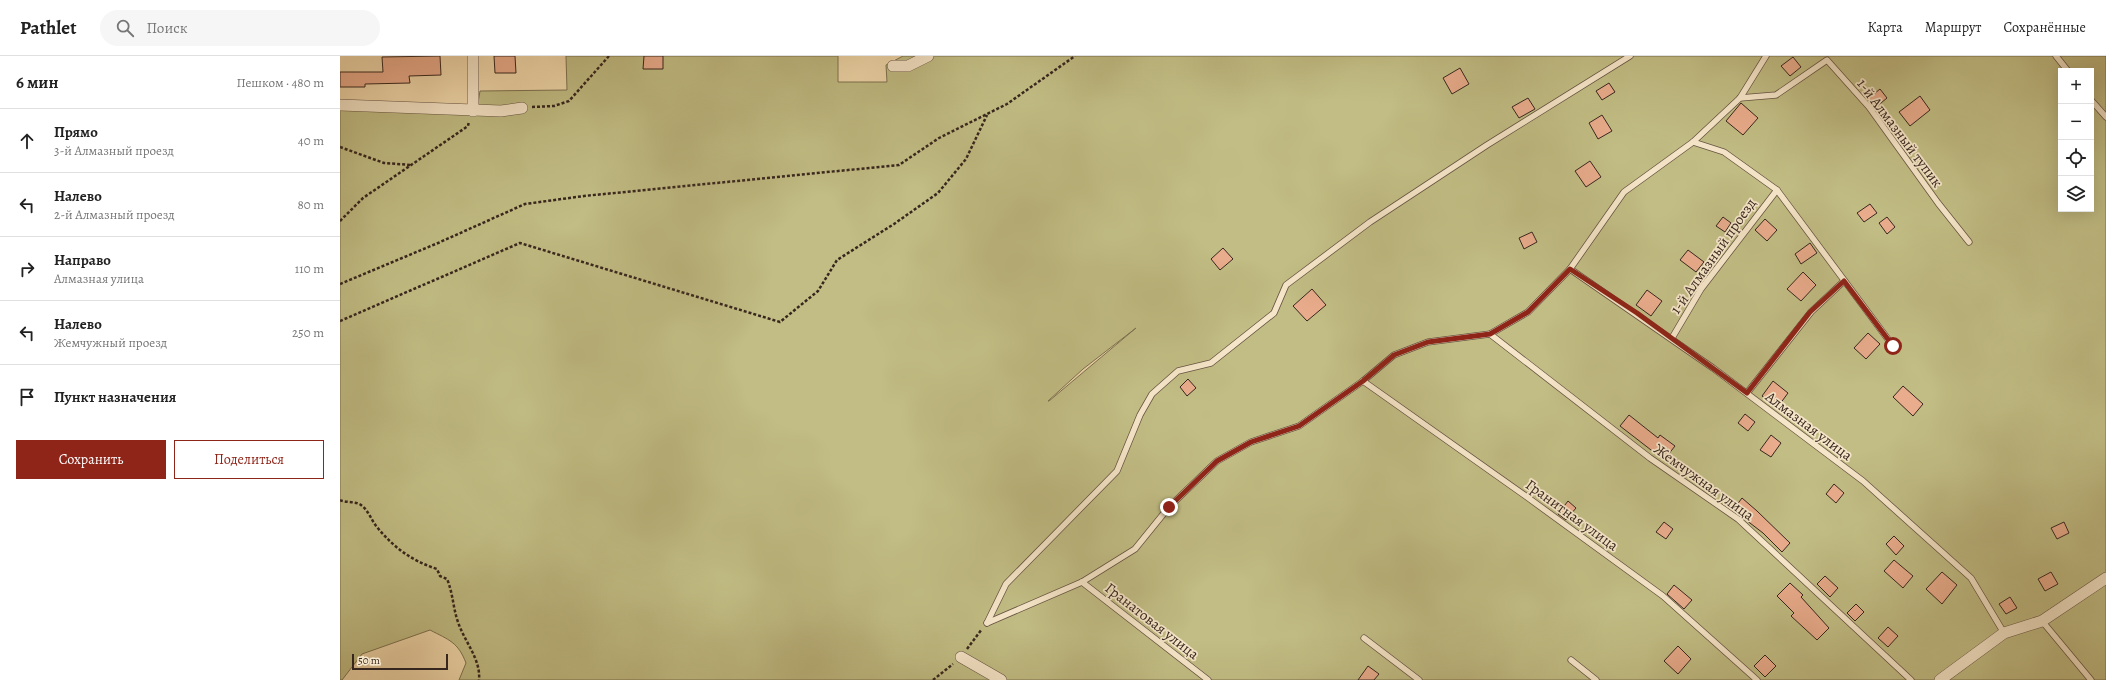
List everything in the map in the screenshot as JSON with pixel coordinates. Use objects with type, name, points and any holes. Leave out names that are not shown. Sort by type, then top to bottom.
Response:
[{"type":"street","points":[[472,111],[473,56]]},
{"type":"street","points":[[893,66],[908,66],[928,56]]},
{"type":"street","points":[[340,105],[472,111],[501,111],[522,108]]},
{"type":"street","points":[[1940,680],[2004,633],[2042,621],[2106,578]]},
{"type":"street","points":[[961,657],[1001,680]]},
{"type":"lane","points":[[1630,56],[1486,145],[1370,222],[1286,285],[1274,312],[1211,363],[1178,371],[1152,394],[1140,416],[1117,470],[1006,584],[987,623],[1082,582],[1135,549],[1169,507],[1217,461],[1251,442],[1299,426],[1363,381],[1394,355],[1428,342],[1490,334],[1528,312],[1570,269],[1624,192],[1694,142],[1740,98],[1766,60],[1766,56]]},
{"type":"lane","points":[[2056,56],[2066,68]]},
{"type":"lane","name":"1-й Алмазный тупик","points":[[1740,98],[1776,95],[1827,60],[1869,107],[1938,203],[1969,242]]},
{"type":"lane","points":[[2094,104],[2106,118]]},
{"type":"lane","points":[[1694,142],[1724,152],[1777,190],[1893,346]]},
{"type":"lane","name":"1-й Алмазный проезд","points":[[1672,338],[1701,289],[1777,190]]},
{"type":"lane","name":"Алмазная улица","points":[[1570,269],[1672,338],[1863,481],[1971,578],[2004,633]]},
{"type":"lane","points":[[1747,393],[1810,312],[1844,281]]},
{"type":"lane","name":"Жемчужная улица","points":[[1490,334],[1650,458],[1738,518],[1911,680]]},
{"type":"lane","name":"Гранитная улица","points":[[1363,381],[1527,497],[1663,596],[1758,680]]},
{"type":"lane","name":"Гранатовая улица","points":[[1082,582],[1208,680]]},
{"type":"lane","points":[[2042,621],[2091,680]]},
{"type":"lane","points":[[1364,638],[1419,680]]},
{"type":"lane","points":[[1571,660],[1596,680]]},
{"type":"path","points":[[522,108],[554,106],[569,101],[609,56]]},
{"type":"path","points":[[340,284],[438,243],[525,204],[591,195],[899,165],[939,138],[1007,104],[1075,56]]},
{"type":"path","points":[[340,221],[363,198],[468,126],[472,111]]},
{"type":"path","points":[[340,321],[520,243],[780,322],[818,291],[837,260],[894,224],[938,193],[966,159],[988,114]]},
{"type":"path","points":[[340,147],[384,163],[412,165]]},
{"type":"path","points":[[340,500],[359,503],[366,509],[376,527],[399,551],[424,565],[437,569],[440,576],[447,579],[458,622],[480,672],[479,680]]},
{"type":"shaded area","points":[[566,56],[838,56],[838,82],[887,82],[886,65],[903,56],[2106,56],[2106,680],[459,680],[466,663],[460,650],[443,636],[430,630],[362,654],[342,680],[340,680],[340,107],[476,115],[480,91],[567,90]],"holes":[[[1136,328],[1049,401],[1083,369]]]},
{"type":"building","points":[[440,56],[441,75],[409,76],[410,83],[365,84],[365,87],[340,87],[340,72],[383,72],[382,57]]},
{"type":"building","points":[[494,56],[515,56],[516,73],[495,73]]},
{"type":"building","points":[[644,56],[663,56],[663,69],[643,69]]},
{"type":"building","points":[[1793,57],[1801,67],[1790,76],[1781,66]]},
{"type":"building","points":[[1460,68],[1469,84],[1452,94],[1443,78]]},
{"type":"building","points":[[1609,83],[1615,92],[1602,100],[1596,91]]},
{"type":"building","points":[[1880,89],[1887,98],[1875,108],[1868,99]]},
{"type":"building","points":[[1920,96],[1930,110],[1910,126],[1899,112]]},
{"type":"building","points":[[1528,98],[1535,109],[1519,118],[1512,107]]},
{"type":"building","points":[[1741,103],[1758,118],[1743,135],[1726,121]]},
{"type":"building","points":[[1602,115],[1612,131],[1598,139],[1589,123]]},
{"type":"building","points":[[1590,161],[1601,177],[1586,187],[1575,171]]},
{"type":"building","points":[[1870,204],[1877,213],[1864,222],[1857,213]]},
{"type":"building","points":[[1723,217],[1731,223],[1725,232],[1716,226]]},
{"type":"building","points":[[1887,217],[1895,227],[1887,234],[1879,223]]},
{"type":"building","points":[[1765,219],[1777,230],[1767,241],[1755,230]]},
{"type":"building","points":[[1532,232],[1537,242],[1524,249],[1519,238]]},
{"type":"building","points":[[1810,243],[1817,253],[1801,264],[1795,254]]},
{"type":"building","points":[[1223,248],[1233,259],[1220,270],[1211,259]]},
{"type":"building","points":[[1688,250],[1704,262],[1696,272],[1680,260]]},
{"type":"building","points":[[1803,272],[1816,285],[1801,301],[1787,289]]},
{"type":"building","points":[[1312,289],[1326,305],[1307,321],[1293,306]]},
{"type":"building","points":[[1647,290],[1662,301],[1651,316],[1636,305]]},
{"type":"building","points":[[1868,333],[1880,344],[1866,359],[1854,348]]},
{"type":"building","points":[[1188,379],[1196,388],[1187,396],[1180,387]]},
{"type":"building","points":[[1773,381],[1788,393],[1777,408],[1762,396]]},
{"type":"building","points":[[1903,386],[1923,404],[1913,416],[1893,397]]},
{"type":"building","points":[[1745,414],[1755,422],[1748,431],[1738,423]]},
{"type":"building","points":[[1629,415],[1658,438],[1660,435],[1675,446],[1664,460],[1620,426]]},
{"type":"building","points":[[1771,435],[1781,443],[1771,457],[1760,450]]},
{"type":"building","points":[[1834,484],[1844,493],[1836,503],[1826,494]]},
{"type":"building","points":[[1742,498],[1790,543],[1782,552],[1763,533],[1733,510]]},
{"type":"building","points":[[1568,501],[1576,508],[1566,520],[1558,514]]},
{"type":"building","points":[[1664,522],[1673,529],[1666,539],[1656,532]]},
{"type":"building","points":[[2064,522],[2069,533],[2057,539],[2051,528]]},
{"type":"building","points":[[1894,536],[1904,546],[1896,555],[1886,544]]},
{"type":"building","points":[[1894,560],[1913,576],[1903,588],[1884,571]]},
{"type":"building","points":[[1942,572],[1957,585],[1942,604],[1926,589]]},
{"type":"building","points":[[2051,572],[2058,584],[2045,591],[2038,579]]},
{"type":"building","points":[[1825,576],[1838,588],[1830,597],[1817,584]]},
{"type":"building","points":[[1790,583],[1803,595],[1801,597],[1829,628],[1817,640],[1791,616],[1794,613],[1777,596]]},
{"type":"building","points":[[1674,585],[1692,600],[1684,609],[1667,594]]},
{"type":"building","points":[[2010,597],[2017,608],[2006,614],[1999,604]]},
{"type":"building","points":[[1856,604],[1864,612],[1855,621],[1847,613]]},
{"type":"building","points":[[1888,627],[1898,636],[1888,647],[1878,638]]},
{"type":"building","points":[[1678,646],[1691,659],[1678,674],[1664,661]]},
{"type":"building","points":[[1765,655],[1776,666],[1765,677],[1754,666]]},
{"type":"building","points":[[1368,666],[1379,674],[1374,680],[1358,680]]},
{"type":"route","points":[[1169,507],[1217,461],[1251,442],[1299,426],[1363,381],[1394,355],[1428,342],[1490,334],[1528,312],[1570,269],[1637,313],[1747,393],[1810,312],[1844,281],[1893,346]]}]
